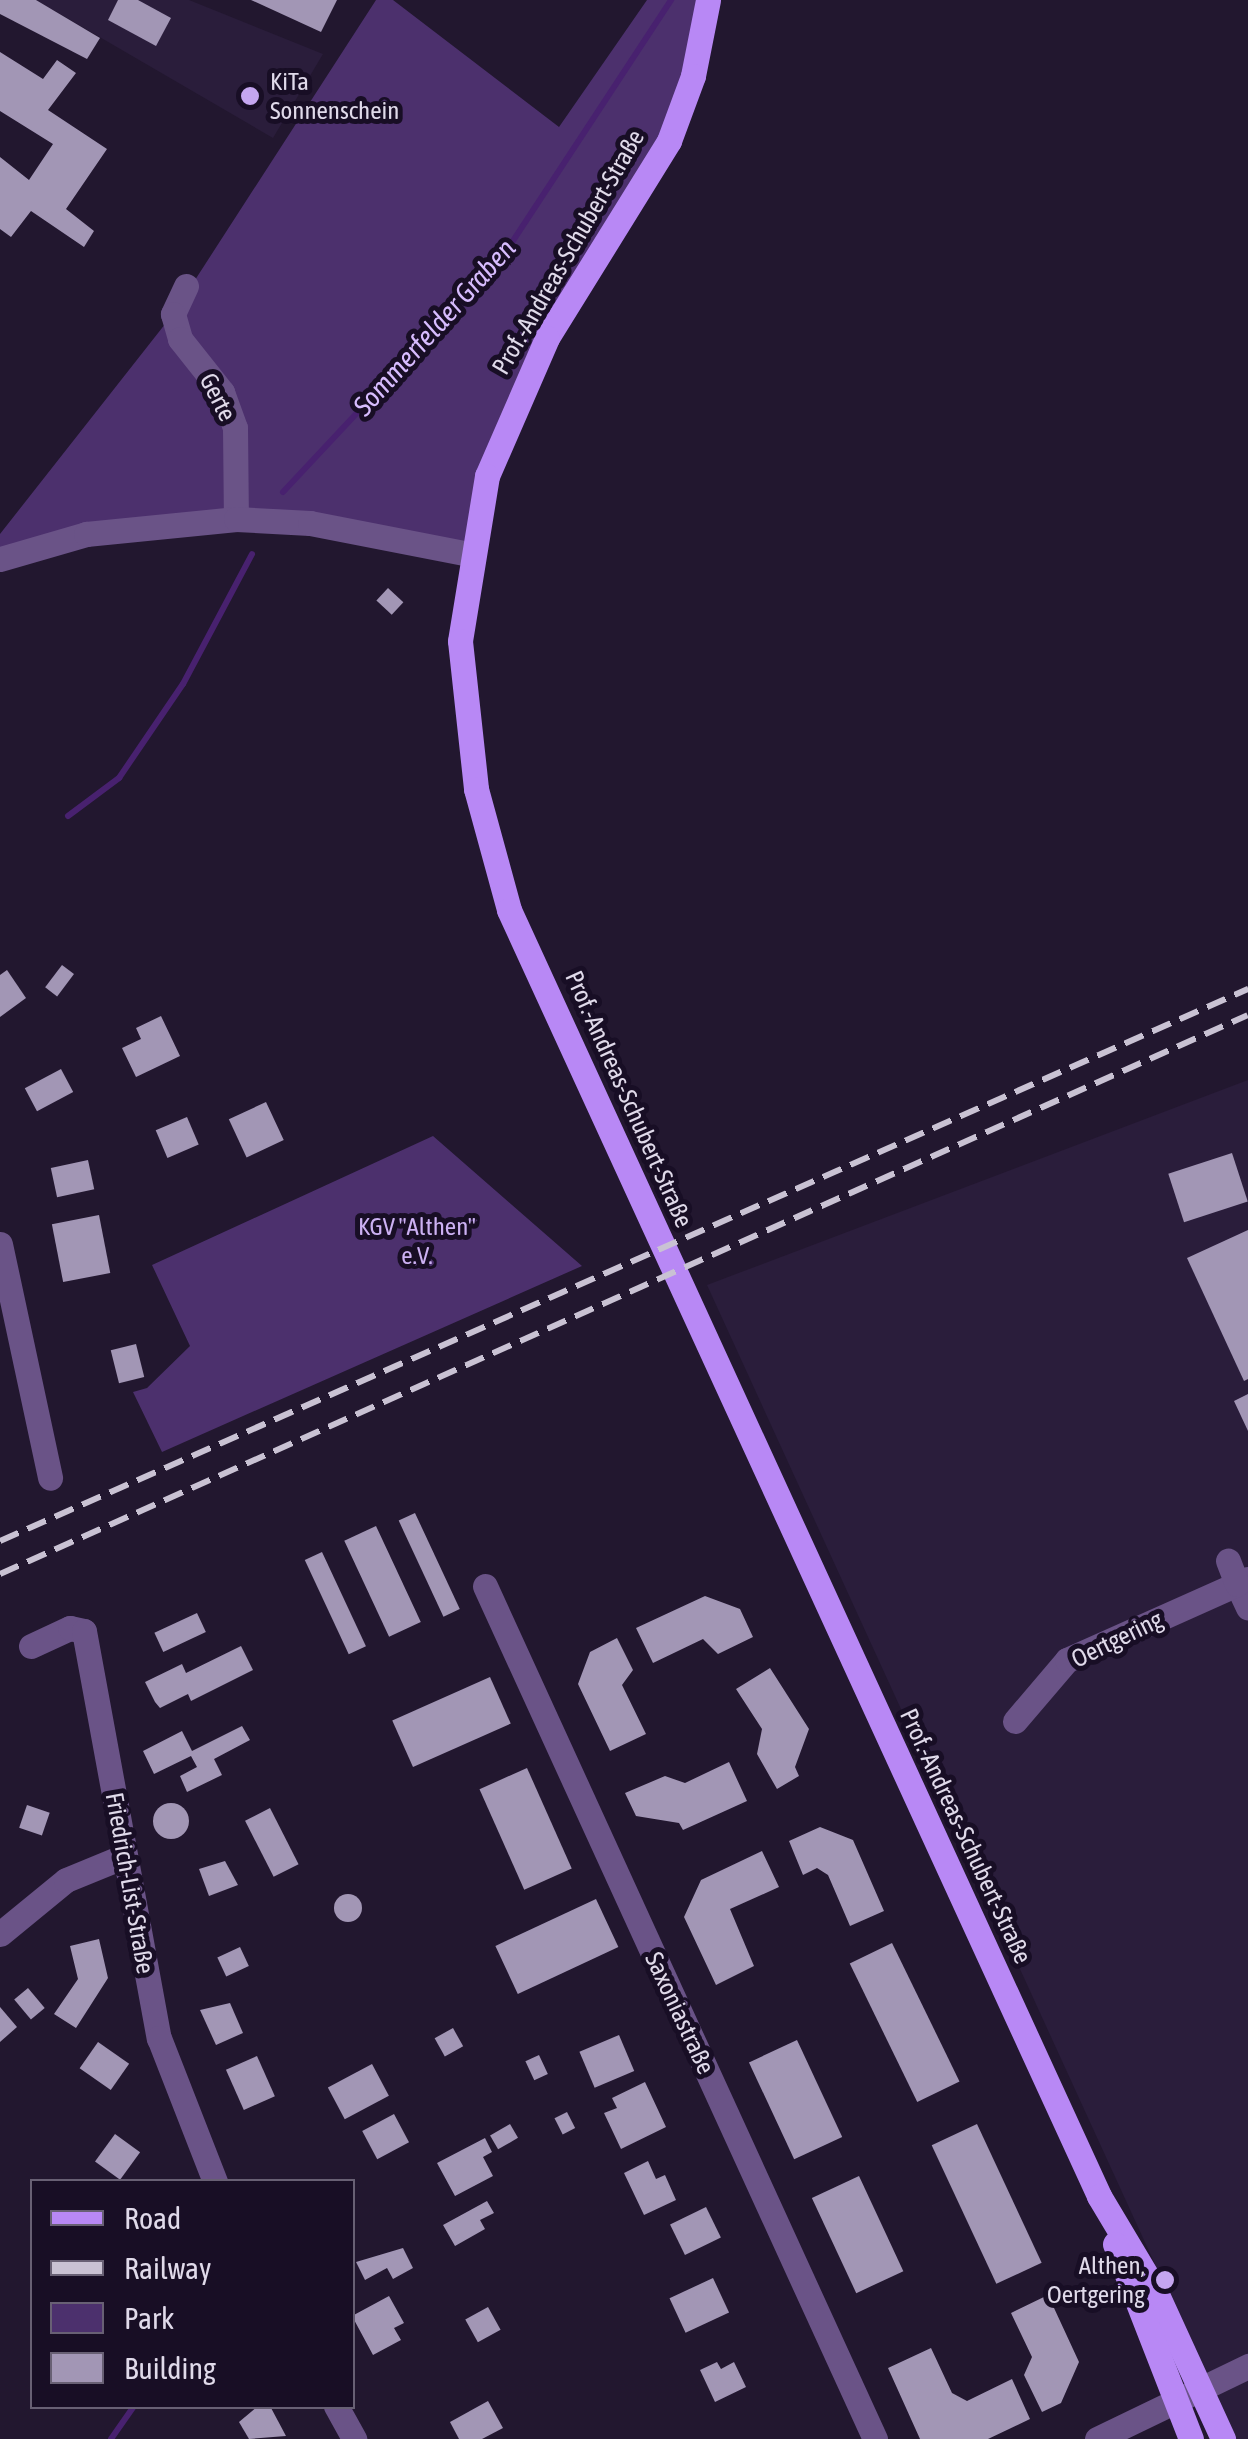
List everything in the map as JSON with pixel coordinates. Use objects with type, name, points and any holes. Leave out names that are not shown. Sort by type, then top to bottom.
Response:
[{"type":"main road","name":"Prof.-Andreas-Schubert-Straße","points":[[708,0],[693,76],[669,141],[547,338],[514,405],[486,476],[469,554],[460,641],[465,728],[492,859],[651,1221],[1099,2196],[1201,2387],[1222,2439]]},
{"type":"main road","name":"Prof.-Andreas-Schubert-Straße","points":[[1099,2196],[1191,2439]]},
{"type":"street","name":"Gerte","points":[[186,286],[173,314],[180,339],[222,392],[235,428],[236,519]]},
{"type":"street","points":[[0,560],[86,534],[236,519],[310,523],[469,554]]},
{"type":"street","points":[[0,1244],[5,1291],[50,1478]]},
{"type":"street","name":"Oertgering","points":[[1015,1721],[1067,1660],[1238,1575],[1248,1608]]},
{"type":"street","name":"Saxoniastraße","points":[[485,1586],[876,2439]]},
{"type":"street","name":"Friedrich-List-Straße","points":[[31,1646],[70,1628],[84,1631],[122,1857],[159,2038],[213,2179]]},
{"type":"street","points":[[0,1934],[66,1880],[122,1857]]},
{"type":"street","points":[[1098,2439],[1248,2366]]},
{"type":"street","points":[[338,2409],[354,2439]]},
{"type":"shaded area","name":"KiTa Sonnenschein","points":[[36,0],[189,0],[323,54],[273,138]]},
{"type":"shaded area","points":[[1248,1080],[1248,2439],[1235,2439],[707,1285]]},
{"type":"green space","points":[[376,0],[393,0],[559,127],[647,0],[708,0],[693,76],[547,338],[469,554],[236,519],[0,559],[0,534],[173,314]]},
{"type":"green space","name":"KGV \"Althen\" e.V.","points":[[433,1136],[582,1266],[162,1452],[133,1392],[147,1388],[190,1346],[152,1265]]},
{"type":"building","points":[[0,0],[36,0],[100,38],[87,59],[0,14]]},
{"type":"building","points":[[118,0],[138,0],[171,18],[156,46],[108,20]]},
{"type":"building","points":[[251,0],[337,0],[321,32]]},
{"type":"building","points":[[0,52],[43,79],[57,60],[76,73],[48,110],[107,149],[66,209],[94,231],[84,247],[31,211],[11,237],[0,229],[0,157],[29,180],[53,144],[0,111]]},
{"type":"building","points":[[388,588],[403,602],[392,615],[376,600]]},
{"type":"building","points":[[62,965],[74,974],[57,996],[45,987]]},
{"type":"building","points":[[7,970],[26,998],[0,1017],[0,975]]},
{"type":"building","points":[[161,1016],[180,1056],[136,1077],[122,1048],[141,1039],[136,1028]]},
{"type":"building","points":[[61,1069],[73,1092],[37,1111],[25,1088]]},
{"type":"building","points":[[266,1102],[284,1140],[247,1157],[229,1119]]},
{"type":"building","points":[[187,1117],[199,1145],[167,1158],[156,1130]]},
{"type":"building","points":[[1232,1153],[1248,1202],[1184,1222],[1168,1174]]},
{"type":"building","points":[[88,1160],[94,1189],[57,1197],[51,1168]]},
{"type":"building","points":[[99,1215],[110,1273],[63,1282],[52,1224]]},
{"type":"building","points":[[1248,1230],[1248,1379],[1244,1381],[1187,1258]]},
{"type":"building","points":[[136,1344],[144,1377],[119,1383],[111,1350]]},
{"type":"building","points":[[1248,1394],[1248,1431],[1234,1401]]},
{"type":"building","points":[[415,1513],[460,1609],[443,1617],[399,1521]]},
{"type":"building","points":[[376,1526],[421,1622],[389,1637],[344,1541]]},
{"type":"building","points":[[322,1552],[366,1646],[349,1654],[305,1560]]},
{"type":"building","points":[[705,1596],[740,1609],[753,1637],[718,1654],[703,1639],[653,1663],[636,1628]]},
{"type":"building","points":[[197,1613],[206,1632],[163,1652],[154,1633]]},
{"type":"building","points":[[617,1638],[633,1670],[622,1685],[646,1734],[610,1751],[578,1684],[590,1652]]},
{"type":"building","points":[[241,1646],[253,1670],[191,1701],[188,1694],[160,1708],[155,1702],[145,1682],[182,1664],[186,1673]]},
{"type":"building","points":[[770,1668],[809,1729],[795,1767],[799,1776],[777,1789],[757,1754],[762,1729],[736,1689]]},
{"type":"building","points":[[490,1677],[511,1724],[413,1767],[392,1721]]},
{"type":"building","points":[[242,1726],[250,1740],[214,1759],[222,1775],[187,1792],[180,1776],[197,1767],[191,1756],[154,1774],[143,1751],[182,1731],[192,1751]]},
{"type":"building","points":[[729,1762],[747,1801],[683,1830],[679,1823],[636,1816],[625,1793],[665,1776],[685,1783]]},
{"type":"building","points":[[527,1768],[572,1868],[524,1890],[479,1789]]},
{"type":"building","points":[[171,1803],[183,1809],[189,1821],[183,1833],[171,1839],[159,1833],[153,1821],[159,1809]]},
{"type":"building","points":[[27,1805],[50,1813],[42,1836],[19,1828]]},
{"type":"building","points":[[270,1808],[299,1864],[274,1877],[245,1821]]},
{"type":"building","points":[[820,1827],[853,1840],[884,1911],[850,1926],[828,1875],[817,1868],[803,1875],[789,1841]]},
{"type":"building","points":[[762,1851],[779,1887],[730,1909],[754,1966],[716,1985],[684,1917],[701,1880]]},
{"type":"building","points":[[225,1861],[238,1885],[209,1896],[199,1869]]},
{"type":"building","points":[[348,1894],[358,1898],[362,1908],[358,1918],[348,1922],[338,1918],[334,1908],[338,1898]]},
{"type":"building","points":[[596,1899],[618,1947],[518,1994],[495,1946]]},
{"type":"building","points":[[99,1939],[108,1978],[76,2028],[54,2014],[78,1979],[70,1946]]},
{"type":"building","points":[[892,1943],[960,2081],[917,2102],[850,1964]]},
{"type":"building","points":[[240,1947],[249,1966],[226,1977],[217,1958]]},
{"type":"building","points":[[28,1988],[45,2008],[31,2019],[14,2000]]},
{"type":"building","points":[[230,2003],[243,2033],[216,2045],[200,2010]]},
{"type":"building","points":[[0,2007],[17,2027],[0,2042]]},
{"type":"building","points":[[453,2028],[463,2046],[445,2057],[435,2038]]},
{"type":"building","points":[[619,2035],[634,2071],[595,2088],[579,2052]]},
{"type":"building","points":[[797,2040],[842,2137],[794,2159],[749,2062]]},
{"type":"building","points":[[98,2042],[129,2064],[111,2090],[80,2068]]},
{"type":"building","points":[[539,2055],[548,2074],[534,2080],[525,2061]]},
{"type":"building","points":[[257,2056],[275,2096],[244,2110],[226,2070]]},
{"type":"building","points":[[372,2064],[389,2096],[345,2119],[328,2087]]},
{"type":"building","points":[[645,2082],[666,2127],[621,2149],[604,2113],[617,2108],[612,2098]]},
{"type":"building","points":[[567,2112],[575,2128],[563,2134],[555,2118]]},
{"type":"building","points":[[394,2114],[409,2142],[377,2159],[362,2131]]},
{"type":"building","points":[[510,2124],[518,2138],[498,2149],[490,2136]]},
{"type":"building","points":[[977,2124],[1042,2263],[996,2284],[932,2145]]},
{"type":"building","points":[[115,2134],[140,2152],[119,2179],[95,2162]]},
{"type":"building","points":[[485,2138],[492,2152],[483,2157],[493,2176],[455,2196],[437,2163]]},
{"type":"building","points":[[648,2161],[656,2179],[665,2175],[676,2200],[644,2215],[624,2173]]},
{"type":"building","points":[[859,2176],[903,2271],[856,2293],[812,2198]]},
{"type":"building","points":[[487,2201],[494,2213],[480,2220],[485,2229],[455,2246],[443,2225]]},
{"type":"building","points":[[706,2207],[721,2238],[685,2255],[670,2225]]},
{"type":"building","points":[[403,2248],[413,2268],[393,2279],[387,2268],[365,2280],[356,2262]]},
{"type":"building","points":[[713,2278],[729,2312],[686,2333],[669,2298]]},
{"type":"building","points":[[1048,2295],[1079,2362],[1061,2403],[1042,2412],[1024,2375],[1032,2357],[1011,2313]]},
{"type":"building","points":[[389,2296],[404,2323],[394,2328],[401,2340],[373,2355],[355,2314]]},
{"type":"building","points":[[488,2307],[501,2330],[478,2342],[465,2320]]},
{"type":"building","points":[[931,2348],[952,2393],[967,2401],[1012,2379],[1030,2419],[988,2439],[920,2439],[888,2368]]},
{"type":"building","points":[[717,2362],[721,2369],[734,2362],[746,2387],[715,2402],[700,2370]]},
{"type":"building","points":[[488,2401],[503,2428],[482,2439],[459,2439],[450,2422]]},
{"type":"building","points":[[254,2409],[272,2409],[286,2436],[249,2439],[239,2422]]},
{"type":"waterway","name":"Sommerfelder Graben","points":[[283,492],[501,259],[671,0]]},
{"type":"waterway","name":"Sommerfelder Graben","points":[[68,816],[119,778],[183,684],[252,554]]},
{"type":"waterway","points":[[111,2439],[132,2409]]},
{"type":"railway","points":[[0,1541],[1248,989]]},
{"type":"railway","points":[[0,1574],[1248,1015]]},
{"type":"place","name":"KiTa Sonnenschein","points":[[250,96]]},
{"type":"place","name":"Althen, Oertgering","points":[[1165,2280]]}]
